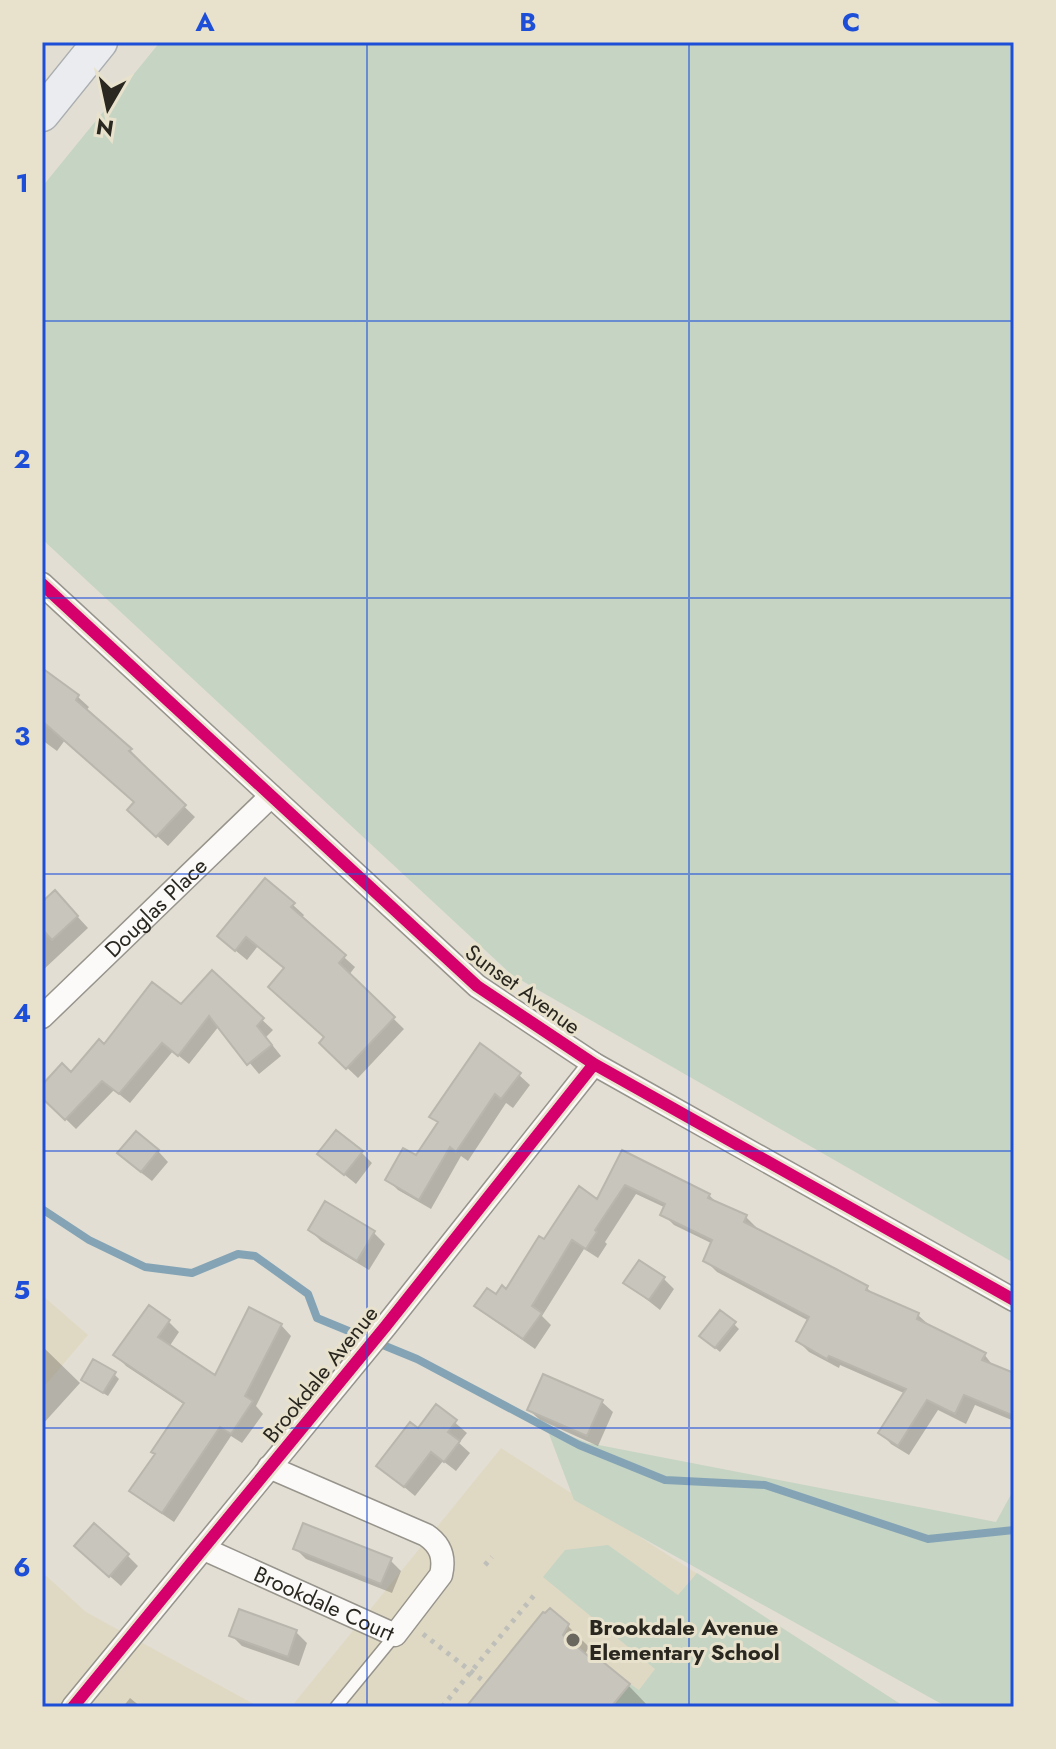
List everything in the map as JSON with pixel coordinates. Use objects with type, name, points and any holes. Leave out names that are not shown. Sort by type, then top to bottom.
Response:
[{"type":"main road","points":[[42,114],[100,42]]},
{"type":"street","name":"Sunset Avenue","points":[[42,584],[477,986],[594,1064],[1014,1300]]},
{"type":"street","name":"Douglas Place","points":[[42,1017],[271,796]]},
{"type":"street","name":"Brookdale Avenue","points":[[73,1707],[385,1327],[594,1064]]},
{"type":"street","name":"Brookdale Court","points":[[204,1549],[395,1635],[441,1575],[443,1566],[439,1548],[426,1535],[269,1467]]},
{"type":"lane","points":[[336,1707],[395,1635]]},
{"type":"path","points":[[485,1565],[492,1557]]},
{"type":"path","points":[[442,1707],[536,1593]]},
{"type":"path","points":[[435,1644],[486,1683]]},
{"type":"shaded area","points":[[42,1295],[88,1335],[42,1389]]},
{"type":"shaded area","name":"Brookdale Avenue Elementary School","points":[[501,1448],[905,1707],[291,1707]]},
{"type":"shaded area","points":[[42,1572],[86,1612],[259,1707],[42,1707]]},
{"type":"green space","points":[[160,42],[1014,42],[1014,1263],[512,975],[42,539],[42,187]]},
{"type":"green space","points":[[546,1426],[588,1443],[996,1522],[1014,1489],[1014,1707],[947,1707],[574,1500]]},
{"type":"green space","points":[[608,1545],[678,1595],[697,1573],[905,1707],[611,1707],[630,1684],[639,1690],[655,1669],[543,1577],[565,1550]]},
{"type":"building","points":[[42,668],[79,695],[76,700],[132,749],[129,751],[186,805],[156,837],[127,810],[134,802],[42,721]]},
{"type":"building","points":[[265,878],[295,903],[291,907],[346,955],[339,963],[395,1017],[346,1069],[319,1043],[324,1037],[268,987],[284,968],[246,937],[235,951],[217,936]]},
{"type":"building","points":[[55,890],[78,916],[52,940],[42,929],[42,902]]},
{"type":"building","points":[[212,970],[264,1018],[257,1026],[272,1045],[247,1065],[209,1016],[178,1056],[162,1043],[119,1094],[102,1081],[65,1120],[42,1098],[42,1085],[62,1063],[71,1072],[99,1039],[104,1044],[152,982],[181,1004]]},
{"type":"building","points":[[480,1043],[521,1073],[501,1099],[495,1094],[456,1152],[450,1147],[419,1200],[385,1180],[403,1148],[416,1155],[438,1122],[429,1117]]},
{"type":"building","points":[[336,1130],[363,1151],[344,1175],[317,1154]]},
{"type":"building","points":[[136,1131],[159,1150],[141,1172],[117,1153]]},
{"type":"building","points":[[622,1150],[710,1194],[708,1198],[747,1215],[744,1222],[868,1286],[866,1290],[919,1313],[917,1319],[986,1353],[982,1360],[1014,1373],[1014,1416],[964,1395],[955,1414],[927,1400],[898,1446],[878,1433],[906,1389],[829,1356],[827,1359],[796,1341],[809,1317],[703,1261],[712,1240],[660,1215],[665,1204],[625,1185],[586,1249],[572,1240],[532,1306],[542,1313],[523,1339],[474,1306],[487,1288],[496,1294],[502,1285],[506,1289],[539,1236],[544,1239],[579,1186],[597,1199]]},
{"type":"building","points":[[325,1201],[375,1231],[357,1261],[308,1230]]},
{"type":"building","points":[[639,1260],[665,1277],[649,1300],[623,1283]]},
{"type":"building","points":[[149,1305],[170,1320],[158,1337],[215,1375],[249,1307],[282,1324],[245,1396],[253,1401],[231,1434],[220,1427],[162,1513],[129,1491],[155,1454],[151,1452],[184,1403],[113,1355]]},
{"type":"building","points":[[720,1310],[736,1322],[715,1348],[699,1336]]},
{"type":"building","points":[[93,1359],[116,1372],[103,1393],[81,1380]]},
{"type":"building","points":[[543,1374],[603,1400],[587,1436],[527,1410]]},
{"type":"building","points":[[436,1404],[457,1420],[448,1432],[460,1441],[444,1462],[431,1452],[404,1487],[376,1466],[410,1422],[418,1428]]},
{"type":"building","points":[[94,1523],[129,1554],[109,1577],[74,1546]]},
{"type":"building","points":[[303,1523],[392,1558],[381,1584],[293,1549]]},
{"type":"building","name":"Brookdale Avenue Elementary School","points":[[550,1608],[569,1624],[563,1635],[593,1660],[597,1657],[630,1684],[611,1707],[466,1707],[543,1612]]},
{"type":"building","points":[[239,1609],[297,1630],[288,1657],[229,1636]]},
{"type":"waterway","points":[[42,1209],[89,1240],[145,1267],[192,1273],[238,1254],[255,1256],[308,1294],[317,1318],[417,1359],[579,1445],[665,1480],[765,1485],[928,1539],[1014,1530]]},
{"type":"cycle path","points":[[42,584],[477,986],[594,1064],[1014,1300]]},
{"type":"cycle path","points":[[73,1707],[385,1327],[594,1064]]},
{"type":"place","name":"Brookdale Avenue Elementary School","points":[[573,1640]]}]
